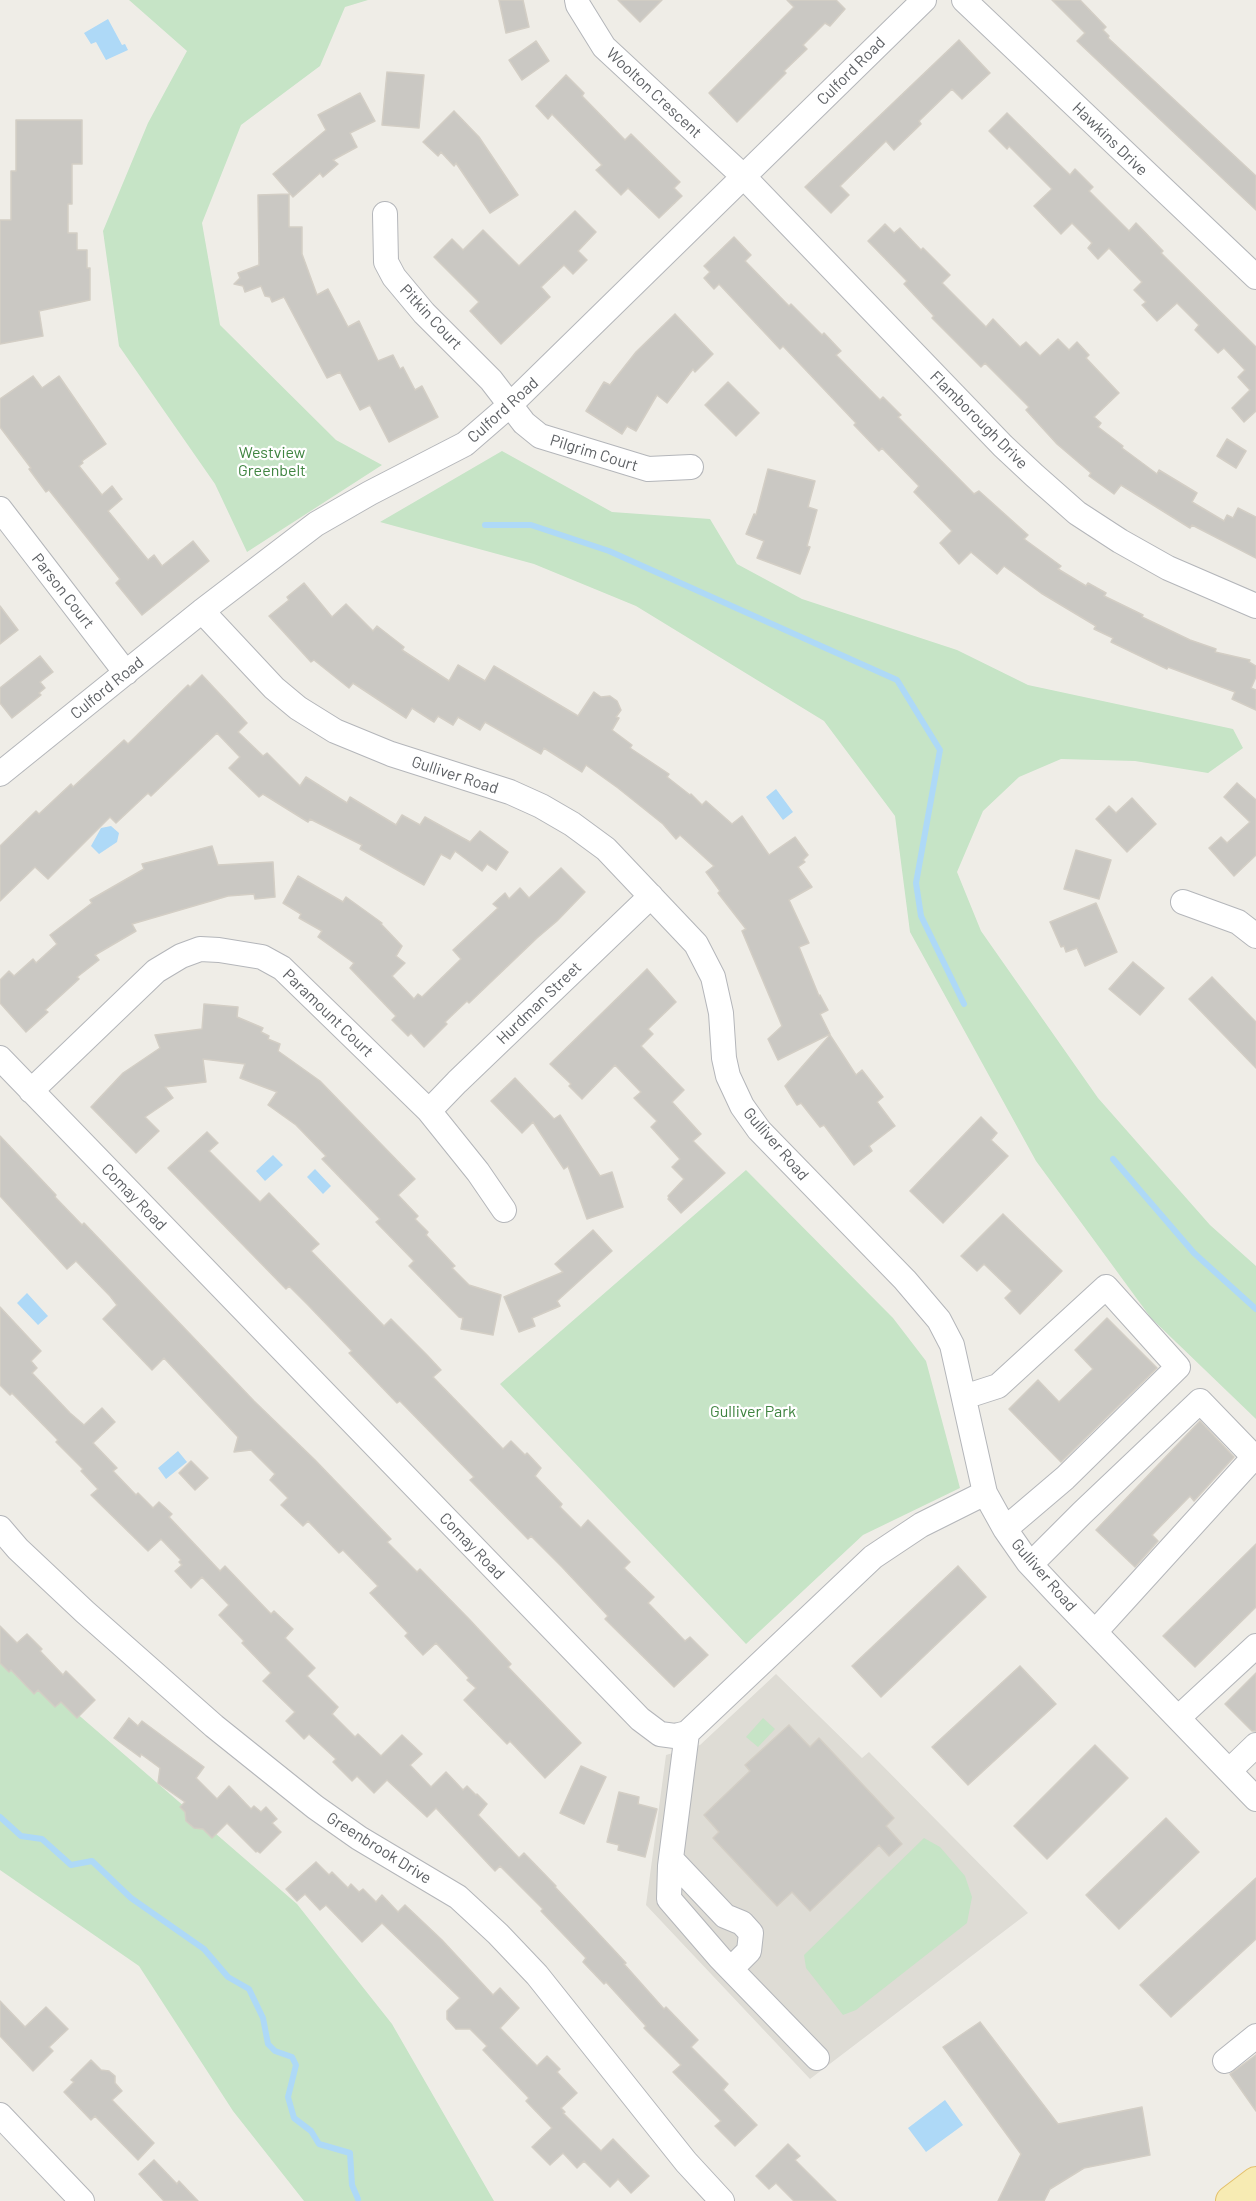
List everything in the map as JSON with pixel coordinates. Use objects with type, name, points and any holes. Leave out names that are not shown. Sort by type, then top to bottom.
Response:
[{"type":"main road","points":[[1231,2201],[1256,2182]]},
{"type":"street","name":"Woolton Crescent","points":[[577,0],[604,47],[744,177]]},
{"type":"street","name":"Culford Road","points":[[0,774],[202,611],[316,524],[465,444],[510,405],[924,0]]},
{"type":"street","name":"Hawkins Drive","points":[[964,0],[1256,278]]},
{"type":"street","name":"Flamborough Drive","points":[[744,177],[1003,446],[1077,513],[1168,568],[1256,606]]},
{"type":"street","name":"Pitkin Court","points":[[385,214],[386,262],[394,277],[424,313],[491,380],[510,405]]},
{"type":"street","name":"Pilgrim Court","points":[[510,405],[540,436],[648,469],[691,467]]},
{"type":"street","name":"Parson Court","points":[[0,509],[126,673]]},
{"type":"street","name":"Gulliver Road","points":[[202,611],[254,669],[298,708],[335,731],[359,743],[473,779],[541,806],[572,824],[606,849],[696,944],[713,977],[721,1013],[724,1058],[728,1076],[742,1106],[759,1130],[905,1280],[939,1320],[952,1345],[985,1493],[1005,1529],[1031,1564],[1255,1796]]},
{"type":"street","name":"Hurdman Street","points":[[429,1111],[651,896]]},
{"type":"street","points":[[1184,902],[1238,922],[1255,933]]},
{"type":"street","name":"Paramount Court","points":[[31,1091],[156,971],[181,956],[200,949],[262,957],[282,968],[429,1111],[478,1172],[504,1210]]},
{"type":"street","name":"Comay Road","points":[[0,1058],[640,1719],[660,1734],[675,1736],[687,1733]]},
{"type":"street","points":[[964,1396],[998,1386],[1106,1287],[1178,1367],[1065,1478],[1005,1529]]},
{"type":"street","points":[[1031,1564],[1082,1512],[1200,1401],[1254,1457],[1095,1632]]},
{"type":"street","points":[[817,2058],[720,1958],[669,1899],[687,1733],[873,1557],[921,1525],[985,1493]]},
{"type":"street","name":"Greenbrook Drive","points":[[0,1528],[18,1549],[76,1605],[190,1706],[315,1808],[359,1838],[458,1897],[498,1934],[537,1975],[679,2154],[722,2201]]},
{"type":"street","points":[[1178,1718],[1256,1646]]},
{"type":"street","points":[[1230,1771],[1256,1745]]},
{"type":"street","points":[[672,1860],[725,1916],[742,1923],[751,1933],[749,1951],[732,1968]]},
{"type":"street","points":[[1226,2061],[1256,2036]]},
{"type":"street","points":[[0,2115],[8,2133],[82,2201]]},
{"type":"shaded area","points":[[776,1674],[862,1758],[869,1752],[1028,1913],[810,2079],[646,1905],[666,1755],[700,1745]]},
{"type":"green space","name":"Westview Greenbelt","points":[[129,0],[368,0],[345,7],[320,66],[241,125],[202,223],[220,325],[336,440],[382,465],[247,552],[215,484],[119,346],[103,231],[148,123],[187,51]]},
{"type":"green space","points":[[502,451],[612,512],[710,519],[737,564],[802,599],[957,650],[1028,685],[1233,729],[1243,748],[1208,773],[1135,761],[1061,759],[1019,777],[983,811],[957,872],[981,931],[1098,1098],[1210,1225],[1256,1266],[1256,1419],[1151,1318],[1036,1161],[910,932],[895,816],[824,721],[636,606],[534,564],[380,522]]},
{"type":"green space","name":"Gulliver Park","points":[[746,1170],[893,1318],[926,1361],[960,1488],[863,1535],[746,1644],[500,1384]]},
{"type":"green space","points":[[0,1647],[297,1904],[392,2024],[494,2201],[304,2201],[233,2111],[139,1966],[0,1870]]},
{"type":"green space","points":[[763,1718],[775,1729],[758,1747],[746,1737]]},
{"type":"green space","points":[[924,1838],[940,1847],[965,1876],[972,1897],[967,1923],[856,2010],[843,2015],[806,1968],[804,1955]]},
{"type":"water","points":[[108,19],[122,45],[125,44],[128,50],[106,60],[96,42],[91,44],[84,33]]},
{"type":"water","points":[[776,789],[793,812],[783,820],[766,797]]},
{"type":"water","points":[[111,826],[119,833],[117,842],[99,854],[91,846],[101,828]]},
{"type":"water","points":[[273,1155],[283,1165],[265,1181],[256,1171]]},
{"type":"water","points":[[315,1169],[331,1186],[323,1194],[307,1177]]},
{"type":"water","points":[[27,1293],[48,1316],[38,1325],[17,1303]]},
{"type":"water","points":[[178,1451],[187,1462],[166,1479],[158,1468]]},
{"type":"water","points":[[945,2100],[963,2125],[926,2152],[908,2128]]},
{"type":"building","points":[[499,0],[523,0],[529,27],[506,33]]},
{"type":"building","points":[[618,0],[662,0],[640,22]]},
{"type":"building","points":[[787,0],[836,0],[845,9],[830,26],[825,23],[803,45],[807,49],[737,122],[709,93],[794,7]]},
{"type":"building","points":[[1052,0],[1080,0],[1106,27],[1103,30],[1109,36],[1108,38],[1256,176],[1256,210],[1077,41],[1085,33]]},
{"type":"building","points":[[959,40],[990,73],[962,99],[952,89],[919,121],[921,124],[894,150],[886,141],[840,186],[849,195],[831,213],[805,187]]},
{"type":"building","points":[[536,41],[549,61],[522,80],[509,60]]},
{"type":"building","points":[[387,72],[424,75],[419,128],[382,125]]},
{"type":"building","points":[[566,75],[584,93],[582,96],[625,140],[631,134],[680,182],[674,188],[682,196],[659,218],[628,188],[621,195],[596,170],[602,165],[552,114],[548,119],[536,106]]},
{"type":"building","points":[[360,93],[375,121],[350,133],[357,147],[333,160],[338,164],[323,177],[320,173],[293,197],[273,174],[326,130],[318,115]]},
{"type":"building","points":[[454,111],[479,137],[518,195],[490,213],[456,163],[454,166],[441,152],[438,156],[423,142]]},
{"type":"building","points":[[1007,113],[1070,175],[1075,169],[1093,187],[1089,191],[1129,231],[1136,223],[1163,251],[1161,253],[1256,347],[1256,411],[1244,422],[1232,408],[1250,390],[1238,377],[1245,370],[1224,348],[1218,353],[1195,330],[1199,325],[1177,303],[1157,321],[1142,305],[1146,302],[1134,290],[1142,282],[1109,248],[1098,259],[1088,248],[1092,243],[1072,223],[1061,234],[1034,206],[1052,189],[1009,146],[1007,149],[989,131]]},
{"type":"building","points":[[16,120],[82,120],[82,164],[72,164],[72,204],[68,204],[68,233],[77,233],[77,250],[87,250],[87,268],[90,268],[90,300],[39,311],[43,336],[0,344],[0,220],[11,220],[11,171],[16,171]]},
{"type":"building","points":[[289,194],[289,227],[302,227],[302,254],[317,295],[328,289],[348,327],[359,321],[378,361],[393,355],[400,369],[403,367],[415,390],[422,386],[438,417],[389,442],[370,405],[360,410],[340,372],[327,378],[284,297],[272,302],[270,297],[265,296],[261,286],[245,292],[243,286],[234,284],[240,278],[238,273],[259,265],[258,195]]},
{"type":"building","points":[[575,211],[596,232],[578,251],[587,260],[573,274],[564,265],[541,287],[550,297],[501,344],[470,311],[479,302],[434,257],[452,239],[463,250],[483,230],[519,266]]},
{"type":"building","points":[[885,224],[894,233],[900,228],[950,275],[942,283],[986,327],[993,319],[1020,347],[1026,342],[1040,356],[1058,339],[1069,350],[1077,342],[1089,355],[1086,358],[1119,393],[1094,417],[1101,423],[1098,427],[1157,474],[1159,470],[1197,493],[1192,502],[1224,521],[1227,515],[1233,518],[1238,508],[1256,517],[1256,558],[1192,525],[1190,528],[1121,485],[1114,494],[1089,476],[1091,473],[1057,444],[1026,410],[1029,407],[985,363],[981,367],[932,318],[934,316],[904,284],[907,281],[868,241]]},
{"type":"building","points":[[734,237],[751,255],[745,261],[789,306],[791,304],[822,335],[824,333],[841,351],[836,355],[880,400],[883,397],[901,415],[898,417],[974,494],[979,491],[1028,535],[1024,539],[1061,566],[1058,569],[1086,586],[1088,583],[1106,593],[1104,596],[1143,615],[1142,617],[1190,640],[1216,649],[1215,652],[1250,660],[1249,662],[1256,666],[1256,677],[1251,688],[1256,690],[1256,710],[1232,699],[1235,692],[1168,667],[1167,669],[1111,642],[1113,638],[1094,629],[1096,626],[1041,593],[1004,566],[997,574],[971,552],[959,564],[940,543],[952,531],[914,492],[919,486],[882,448],[879,451],[854,425],[856,423],[783,346],[780,349],[719,284],[714,289],[704,278],[710,272],[704,266]]},
{"type":"building","points":[[675,314],[713,354],[695,372],[693,369],[667,403],[657,395],[636,431],[627,426],[622,434],[586,411],[604,382],[610,385],[636,352]]},
{"type":"building","points":[[33,376],[42,388],[59,376],[106,444],[82,461],[83,463],[79,466],[102,495],[112,486],[122,499],[108,511],[148,560],[154,555],[162,566],[193,541],[209,561],[142,615],[116,583],[120,579],[49,490],[46,492],[0,427],[0,399]]},
{"type":"building","points":[[728,382],[759,413],[736,436],[705,405]]},
{"type":"building","points":[[1227,439],[1246,451],[1236,468],[1217,456]]},
{"type":"building","points":[[768,469],[815,481],[808,507],[817,510],[807,546],[810,547],[800,574],[757,558],[764,541],[746,534],[754,514],[756,515]]},
{"type":"building","points":[[304,583],[332,617],[346,604],[373,631],[377,626],[404,647],[402,650],[449,681],[458,665],[485,681],[494,666],[578,716],[594,692],[601,697],[610,696],[617,701],[621,710],[612,730],[632,745],[630,748],[669,774],[667,777],[702,805],[706,801],[732,824],[742,816],[769,855],[795,837],[808,855],[803,860],[805,862],[798,867],[812,887],[789,900],[809,943],[799,947],[819,996],[828,1010],[820,1014],[830,1034],[778,1060],[768,1039],[782,1026],[742,931],[746,929],[718,893],[720,891],[706,872],[714,866],[680,835],[676,839],[663,824],[586,765],[582,772],[544,748],[541,754],[485,722],[480,730],[458,717],[453,725],[438,716],[434,722],[412,708],[406,718],[353,683],[349,688],[314,660],[311,662],[269,616],[289,600],[287,597]]},
{"type":"building","points":[[0,606],[18,630],[0,644]]},
{"type":"building","points":[[40,656],[53,672],[40,682],[45,688],[39,693],[41,695],[12,718],[0,703],[0,688]]},
{"type":"building","points":[[202,675],[247,723],[238,732],[263,756],[267,753],[300,786],[306,777],[347,803],[350,797],[396,825],[402,815],[420,825],[425,817],[470,842],[480,831],[508,852],[496,870],[487,864],[482,871],[455,851],[450,859],[441,854],[424,885],[360,849],[362,845],[310,819],[308,822],[263,794],[259,797],[229,768],[240,757],[217,733],[151,796],[148,793],[116,823],[110,817],[48,879],[35,867],[0,901],[0,846],[36,811],[39,814],[71,784],[73,787],[124,740],[128,744],[188,685],[190,687]]},
{"type":"building","points":[[1237,783],[1256,800],[1256,855],[1234,876],[1209,848],[1221,837],[1227,843],[1250,822],[1224,797]]},
{"type":"building","points":[[1132,798],[1156,824],[1127,852],[1096,819],[1109,806],[1116,813]]},
{"type":"building","points":[[212,846],[218,865],[273,862],[275,897],[255,899],[254,894],[228,896],[132,924],[136,931],[95,955],[99,960],[77,977],[79,979],[45,1010],[48,1012],[26,1032],[0,1003],[0,980],[9,971],[14,976],[33,959],[36,963],[57,944],[50,935],[92,903],[90,900],[144,869],[142,864]]},
{"type":"building","points":[[1076,850],[1111,860],[1099,899],[1064,889]]},
{"type":"building","points":[[561,868],[585,892],[469,1003],[467,1001],[445,1022],[447,1024],[424,1047],[411,1033],[408,1036],[392,1020],[396,1016],[350,968],[354,963],[318,937],[322,931],[299,918],[301,914],[283,903],[298,876],[343,902],[346,897],[382,923],[402,946],[396,956],[405,963],[392,976],[414,999],[418,994],[422,997],[461,959],[453,950],[498,908],[493,904],[505,893],[509,899],[520,888],[529,898]]},
{"type":"building","points":[[1096,903],[1117,952],[1085,966],[1077,948],[1066,952],[1064,946],[1061,947],[1050,922]]},
{"type":"building","points":[[1133,962],[1164,988],[1140,1015],[1109,989]]},
{"type":"building","points":[[647,969],[676,1002],[648,1029],[653,1034],[641,1046],[684,1090],[672,1102],[701,1134],[693,1141],[725,1173],[681,1213],[668,1199],[668,1196],[684,1179],[672,1167],[680,1159],[651,1127],[657,1121],[634,1098],[641,1092],[615,1065],[582,1099],[569,1086],[571,1084],[550,1064]]},
{"type":"building","points":[[1212,977],[1256,1022],[1256,1068],[1189,999]]},
{"type":"building","points":[[204,1004],[238,1007],[237,1017],[263,1028],[261,1032],[269,1036],[268,1039],[280,1044],[278,1051],[320,1081],[415,1179],[398,1195],[418,1216],[415,1219],[428,1232],[426,1235],[455,1266],[452,1268],[469,1285],[501,1295],[493,1335],[461,1329],[463,1318],[459,1317],[409,1266],[414,1261],[376,1222],[380,1219],[322,1159],[326,1156],[296,1125],[268,1105],[277,1092],[240,1078],[245,1064],[203,1059],[206,1082],[165,1087],[173,1098],[145,1117],[159,1131],[136,1153],[91,1107],[123,1073],[160,1048],[155,1035],[202,1029]]},
{"type":"building","points":[[830,1035],[856,1075],[862,1070],[883,1097],[877,1102],[895,1126],[869,1146],[872,1151],[854,1165],[824,1125],[820,1127],[801,1103],[797,1105],[785,1086]]},
{"type":"building","points":[[515,1078],[554,1119],[560,1115],[600,1176],[612,1172],[623,1207],[587,1219],[568,1166],[564,1169],[533,1122],[522,1133],[491,1101]]},
{"type":"building","points":[[981,1117],[997,1133],[991,1140],[1008,1156],[943,1223],[910,1191]]},
{"type":"building","points":[[207,1132],[218,1143],[209,1151],[260,1202],[269,1193],[319,1244],[311,1251],[384,1326],[391,1319],[427,1355],[441,1370],[433,1377],[503,1449],[511,1441],[525,1455],[527,1453],[541,1468],[535,1476],[562,1504],[560,1507],[581,1528],[588,1520],[630,1562],[624,1568],[654,1597],[648,1603],[685,1641],[690,1637],[708,1655],[674,1687],[605,1619],[608,1616],[562,1567],[531,1536],[528,1539],[470,1480],[474,1477],[400,1401],[397,1403],[349,1353],[352,1351],[308,1305],[289,1286],[286,1289],[168,1168]]},
{"type":"building","points":[[0,1136],[82,1225],[84,1223],[254,1401],[391,1539],[387,1542],[417,1572],[420,1569],[469,1619],[511,1664],[508,1667],[581,1743],[545,1778],[510,1741],[507,1744],[464,1700],[476,1688],[436,1643],[423,1655],[405,1636],[408,1633],[370,1593],[378,1586],[343,1550],[339,1553],[308,1521],[303,1526],[281,1505],[288,1498],[270,1480],[275,1474],[251,1450],[234,1452],[238,1437],[164,1358],[152,1370],[103,1319],[117,1305],[110,1296],[76,1261],[67,1269],[0,1196]]},
{"type":"building","points":[[1003,1214],[1062,1271],[1020,1314],[1005,1298],[1012,1291],[984,1264],[977,1271],[961,1256]]},
{"type":"building","points":[[593,1230],[612,1251],[557,1301],[560,1306],[532,1318],[535,1326],[519,1332],[504,1297],[563,1272],[555,1264]]},
{"type":"building","points":[[0,1307],[41,1351],[31,1361],[37,1368],[32,1373],[70,1413],[84,1425],[102,1408],[115,1422],[93,1443],[117,1468],[113,1471],[136,1495],[138,1493],[153,1508],[159,1502],[172,1514],[169,1517],[220,1571],[225,1566],[271,1614],[274,1611],[293,1629],[285,1638],[315,1668],[307,1676],[338,1707],[332,1714],[355,1737],[358,1734],[381,1756],[402,1735],[422,1754],[410,1765],[431,1787],[446,1772],[463,1790],[467,1786],[477,1794],[487,1804],[478,1815],[519,1858],[524,1853],[626,1963],[624,1964],[664,2009],[666,2007],[698,2040],[691,2047],[728,2084],[723,2090],[757,2125],[735,2146],[715,2126],[721,2121],[673,2072],[681,2065],[644,2028],[646,2026],[606,1982],[604,1984],[583,1962],[586,1958],[541,1911],[543,1909],[500,1866],[495,1871],[436,1808],[427,1817],[387,1780],[374,1793],[357,1776],[352,1781],[333,1762],[336,1759],[309,1734],[304,1739],[286,1721],[295,1712],[263,1681],[271,1673],[219,1615],[229,1605],[202,1577],[191,1588],[175,1571],[182,1565],[179,1562],[181,1560],[161,1539],[148,1551],[91,1495],[98,1489],[81,1471],[83,1469],[56,1442],[58,1440],[12,1393],[10,1395],[0,1385]]},
{"type":"building","points":[[1107,1318],[1157,1368],[1061,1462],[1009,1409],[1038,1380],[1059,1402],[1093,1369],[1075,1350]]},
{"type":"building","points":[[1200,1421],[1234,1457],[1194,1501],[1190,1496],[1152,1535],[1158,1541],[1135,1567],[1096,1530]]},
{"type":"building","points":[[191,1461],[208,1478],[195,1490],[179,1473]]},
{"type":"building","points":[[1256,1544],[1256,1607],[1195,1667],[1163,1636]]},
{"type":"building","points":[[958,1566],[986,1597],[881,1697],[852,1666]]},
{"type":"building","points":[[0,1626],[17,1643],[27,1634],[63,1675],[66,1671],[95,1700],[77,1718],[61,1702],[55,1707],[38,1690],[34,1694],[11,1670],[9,1672],[0,1663]]},
{"type":"building","points":[[1020,1666],[1056,1704],[968,1785],[932,1747]]},
{"type":"building","points":[[1256,1673],[1256,1731],[1252,1731],[1225,1704]]},
{"type":"building","points":[[129,1718],[138,1726],[142,1721],[204,1767],[196,1778],[217,1799],[229,1786],[251,1809],[254,1806],[261,1812],[266,1807],[277,1819],[272,1823],[281,1832],[260,1853],[256,1852],[227,1823],[212,1838],[203,1829],[194,1828],[186,1821],[185,1812],[180,1807],[185,1802],[158,1783],[160,1768],[114,1738]]},
{"type":"building","points":[[789,1725],[810,1747],[819,1738],[894,1818],[886,1826],[902,1844],[889,1856],[879,1845],[810,1911],[792,1892],[777,1906],[713,1838],[719,1832],[704,1815],[750,1771],[745,1765]]},
{"type":"building","points":[[1095,1745],[1128,1778],[1047,1859],[1014,1826]]},
{"type":"building","points":[[581,1766],[606,1777],[584,1824],[560,1813]]},
{"type":"building","points":[[619,1792],[639,1797],[638,1804],[657,1809],[645,1857],[618,1850],[619,1845],[607,1842]]},
{"type":"building","points":[[1166,1818],[1199,1852],[1119,1929],[1086,1895]]},
{"type":"building","points":[[316,1862],[329,1875],[332,1872],[348,1888],[351,1884],[359,1892],[363,1889],[376,1902],[382,1895],[398,1912],[405,1905],[442,1940],[493,1995],[500,1988],[519,2008],[500,2028],[537,2066],[547,2056],[560,2069],[557,2072],[577,2093],[561,2108],[565,2112],[563,2113],[601,2151],[613,2139],[649,2176],[631,2193],[618,2179],[610,2187],[584,2161],[577,2168],[563,2153],[550,2165],[532,2147],[552,2128],[526,2101],[529,2098],[483,2050],[487,2046],[470,2029],[456,2029],[447,2019],[447,2011],[460,1998],[382,1923],[362,1942],[326,1905],[320,1910],[305,1894],[297,1901],[286,1889]]},
{"type":"building","points":[[1256,1878],[1256,1939],[1171,2017],[1140,1985]]},
{"type":"building","points":[[0,2001],[25,2027],[46,2007],[68,2029],[49,2047],[53,2051],[33,2071],[0,2036]]},
{"type":"building","points":[[980,2022],[1058,2124],[1142,2107],[1150,2155],[1084,2168],[1050,2189],[1044,2201],[998,2201],[1021,2154],[943,2047]]},
{"type":"building","points":[[1256,2055],[1256,2111],[1230,2074]]},
{"type":"building","points":[[91,2060],[101,2070],[109,2071],[115,2076],[115,2083],[122,2091],[112,2100],[154,2143],[138,2160],[95,2116],[91,2120],[64,2092],[74,2082],[71,2080]]},
{"type":"building","points":[[788,2144],[800,2156],[795,2160],[836,2201],[794,2201],[776,2183],[769,2189],[756,2176]]},
{"type":"building","points":[[154,2160],[177,2184],[179,2181],[198,2201],[164,2201],[139,2174]]},
{"type":"waterway","points":[[485,525],[531,525],[609,551],[897,680],[940,750],[916,883],[921,916],[964,1004]]},
{"type":"waterway","points":[[1113,1159],[1194,1253],[1256,1309]]},
{"type":"waterway","points":[[0,1817],[21,1836],[42,1839],[71,1865],[92,1861],[131,1898],[204,1949],[228,1977],[249,1989],[263,2018],[268,2044],[275,2051],[292,2057],[296,2065],[288,2097],[294,2118],[311,2131],[319,2144],[350,2153],[352,2185],[358,2199]]}]
